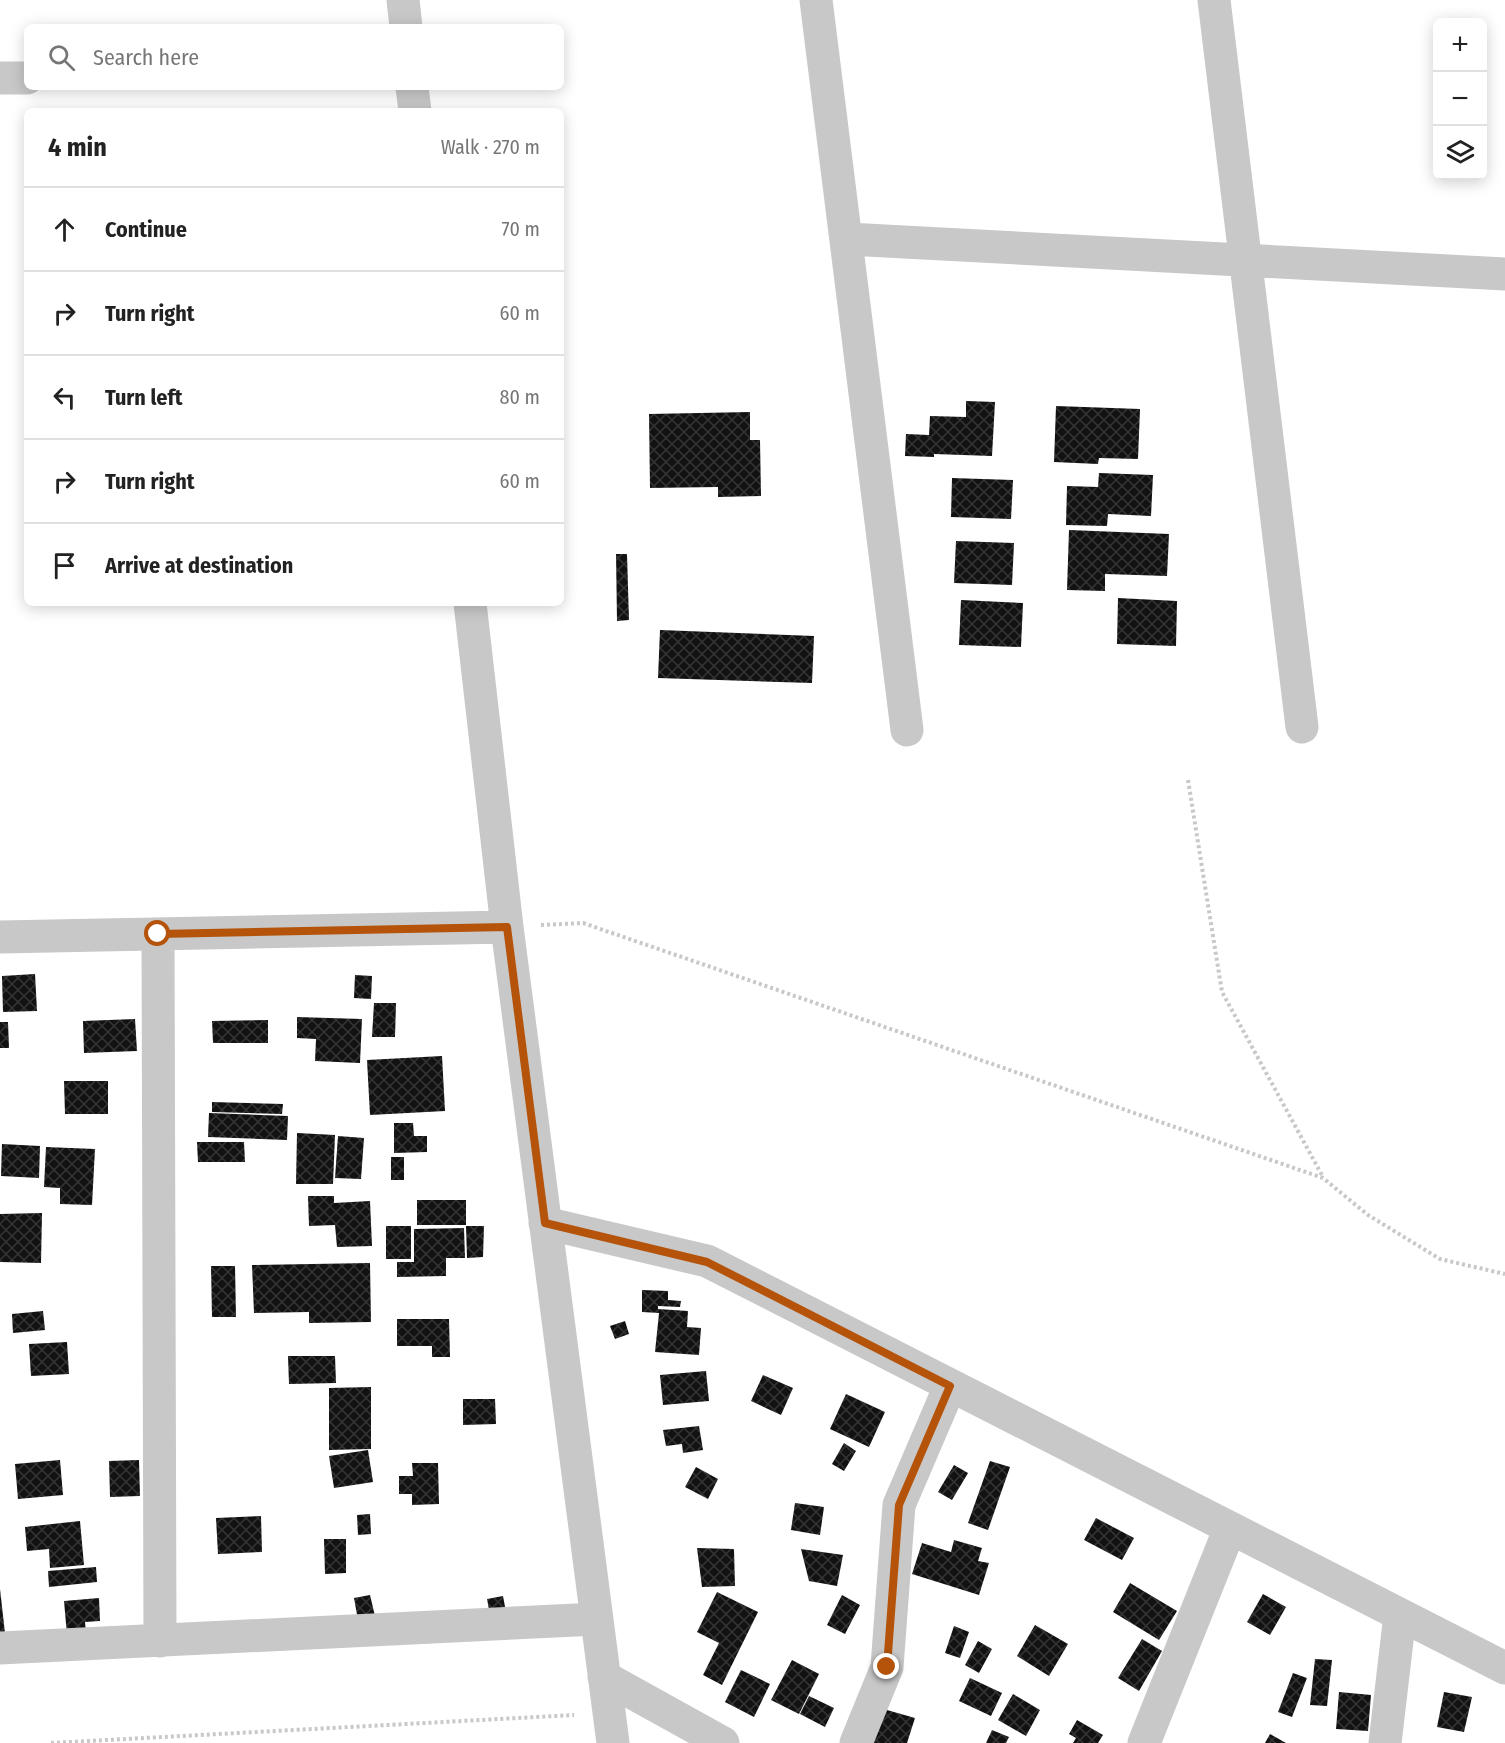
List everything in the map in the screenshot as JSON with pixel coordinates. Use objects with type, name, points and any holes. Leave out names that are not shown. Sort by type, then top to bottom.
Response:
[{"type":"street","points":[[403,0],[406,24]]},
{"type":"street","points":[[816,0],[907,730]]},
{"type":"street","points":[[1214,0],[1302,727]]},
{"type":"street","points":[[0,78],[24,78]]},
{"type":"street","points":[[412,90],[415,108]]},
{"type":"street","points":[[847,239],[1505,274]]},
{"type":"street","points":[[470,606],[507,927],[611,1728]]},
{"type":"street","points":[[0,938],[507,927]]},
{"type":"street","points":[[158,934],[160,1641]]},
{"type":"street","points":[[545,1223],[707,1262],[1505,1668]]},
{"type":"street","points":[[856,1743],[887,1667],[899,1505],[950,1386]]},
{"type":"street","points":[[1144,1743],[1230,1528]]},
{"type":"street","points":[[1385,1743],[1400,1615]]},
{"type":"street","points":[[0,1648],[597,1619]]},
{"type":"street","points":[[604,1677],[723,1743]]},
{"type":"path","points":[[1188,780],[1222,992],[1323,1178]]},
{"type":"path","points":[[507,927],[583,923],[1323,1178],[1368,1215],[1440,1259],[1505,1274]]},
{"type":"path","points":[[51,1743],[611,1728]]},
{"type":"building","points":[[966,401],[995,402],[992,456],[934,454],[934,457],[905,456],[906,434],[929,435],[930,416],[966,417]]},
{"type":"building","points":[[1056,406],[1140,409],[1138,459],[1099,458],[1098,464],[1054,462]]},
{"type":"building","points":[[750,412],[750,440],[760,440],[761,496],[718,497],[718,487],[650,488],[649,414]]},
{"type":"building","points":[[1099,473],[1153,475],[1151,516],[1108,514],[1107,526],[1066,525],[1067,486],[1098,487]]},
{"type":"building","points":[[952,478],[1013,480],[1011,519],[951,517]]},
{"type":"building","points":[[1069,530],[1169,534],[1167,576],[1105,574],[1105,591],[1067,590]]},
{"type":"building","points":[[956,541],[1014,543],[1012,585],[954,583]]},
{"type":"building","points":[[616,554],[627,554],[629,620],[617,621]]},
{"type":"building","points":[[1118,598],[1177,601],[1176,646],[1117,644]]},
{"type":"building","points":[[961,600],[1023,603],[1021,647],[959,645]]},
{"type":"building","points":[[660,630],[814,636],[812,683],[658,678]]},
{"type":"building","points":[[35,974],[37,1011],[3,1012],[2,976]]},
{"type":"building","points":[[355,975],[372,976],[371,999],[354,998]]},
{"type":"building","points":[[374,1003],[396,1003],[395,1037],[372,1037]]},
{"type":"building","points":[[297,1017],[362,1019],[360,1063],[315,1061],[316,1039],[297,1038]]},
{"type":"building","points":[[135,1019],[137,1051],[84,1053],[83,1021]]},
{"type":"building","points":[[268,1020],[268,1043],[213,1043],[212,1021]]},
{"type":"building","points":[[0,1022],[8,1022],[9,1048],[0,1048]]},
{"type":"building","points":[[442,1056],[445,1111],[370,1115],[367,1060]]},
{"type":"building","points":[[64,1081],[108,1081],[108,1114],[65,1114]]},
{"type":"building","points":[[212,1102],[283,1104],[282,1114],[212,1112]]},
{"type":"building","points":[[209,1113],[288,1116],[287,1140],[208,1137]]},
{"type":"building","points":[[394,1123],[413,1123],[414,1136],[427,1136],[427,1152],[394,1153]]},
{"type":"building","points":[[297,1133],[335,1135],[333,1184],[296,1184]]},
{"type":"building","points":[[338,1136],[364,1138],[361,1179],[335,1178]]},
{"type":"building","points":[[197,1142],[244,1142],[245,1162],[198,1162]]},
{"type":"building","points":[[2,1144],[40,1146],[39,1178],[1,1176]]},
{"type":"building","points":[[46,1147],[95,1149],[92,1205],[60,1204],[60,1188],[44,1187]]},
{"type":"building","points":[[391,1157],[404,1157],[404,1180],[391,1180]]},
{"type":"building","points":[[308,1196],[334,1196],[334,1203],[370,1201],[372,1246],[337,1247],[335,1225],[309,1226]]},
{"type":"building","points":[[417,1200],[466,1200],[466,1225],[417,1225]]},
{"type":"building","points":[[42,1213],[41,1263],[0,1262],[0,1214]]},
{"type":"building","points":[[386,1226],[411,1226],[411,1259],[386,1259]]},
{"type":"building","points":[[466,1226],[484,1226],[483,1257],[467,1258]]},
{"type":"building","points":[[464,1228],[465,1258],[446,1258],[446,1276],[397,1277],[397,1262],[414,1262],[414,1229]]},
{"type":"building","points":[[370,1263],[371,1322],[309,1323],[309,1312],[254,1313],[252,1265]]},
{"type":"building","points":[[211,1266],[235,1266],[236,1317],[212,1317]]},
{"type":"building","points":[[642,1290],[668,1291],[668,1300],[681,1301],[680,1307],[658,1306],[658,1309],[688,1311],[687,1327],[701,1328],[699,1355],[655,1352],[659,1313],[642,1312]]},
{"type":"building","points":[[43,1311],[45,1330],[13,1333],[12,1314]]},
{"type":"building","points":[[397,1319],[449,1319],[450,1357],[432,1357],[432,1346],[397,1346]]},
{"type":"building","points":[[625,1321],[629,1334],[615,1339],[610,1326]]},
{"type":"building","points":[[67,1342],[69,1374],[31,1376],[29,1344]]},
{"type":"building","points":[[288,1356],[335,1356],[336,1383],[289,1384]]},
{"type":"building","points":[[706,1371],[709,1401],[663,1405],[660,1375]]},
{"type":"building","points":[[763,1375],[793,1388],[781,1415],[751,1401]]},
{"type":"building","points":[[371,1387],[371,1449],[329,1450],[329,1388]]},
{"type":"building","points":[[846,1394],[885,1412],[869,1447],[830,1429]]},
{"type":"building","points":[[463,1399],[495,1399],[496,1424],[463,1425]]},
{"type":"building","points":[[699,1426],[703,1450],[683,1453],[682,1444],[666,1446],[663,1430]]},
{"type":"building","points":[[844,1443],[856,1451],[844,1471],[832,1464]]},
{"type":"building","points":[[368,1450],[373,1482],[334,1488],[329,1456]]},
{"type":"building","points":[[60,1460],[63,1495],[18,1499],[15,1464]]},
{"type":"building","points":[[139,1460],[140,1496],[110,1497],[109,1461]]},
{"type":"building","points":[[990,1461],[1010,1467],[988,1530],[968,1523]]},
{"type":"building","points":[[412,1463],[438,1463],[439,1504],[412,1505],[412,1494],[399,1494],[399,1476],[413,1476]]},
{"type":"building","points":[[954,1465],[968,1473],[952,1500],[938,1492]]},
{"type":"building","points":[[696,1467],[718,1479],[708,1499],[685,1487]]},
{"type":"building","points":[[795,1503],[824,1507],[820,1535],[791,1530]]},
{"type":"building","points":[[370,1514],[371,1534],[358,1535],[357,1515]]},
{"type":"building","points":[[261,1516],[262,1552],[218,1554],[216,1518]]},
{"type":"building","points":[[1096,1518],[1134,1538],[1122,1560],[1084,1540]]},
{"type":"building","points":[[80,1521],[84,1565],[50,1568],[49,1549],[27,1551],[25,1527]]},
{"type":"building","points":[[324,1539],[346,1539],[346,1573],[325,1574]]},
{"type":"building","points":[[954,1540],[982,1548],[978,1561],[989,1563],[979,1595],[912,1574],[922,1543],[951,1552]]},
{"type":"building","points":[[697,1548],[734,1549],[735,1586],[702,1587]]},
{"type":"building","points":[[801,1549],[843,1555],[837,1586],[809,1581]]},
{"type":"building","points":[[96,1567],[97,1582],[49,1587],[48,1571]]},
{"type":"building","points":[[1130,1583],[1177,1611],[1159,1640],[1113,1612]]},
{"type":"building","points":[[0,1589],[6,1642],[0,1643]]},
{"type":"building","points":[[717,1592],[758,1612],[722,1685],[703,1675],[719,1643],[697,1632]]},
{"type":"building","points":[[1263,1594],[1286,1607],[1270,1635],[1247,1622]]},
{"type":"building","points":[[370,1595],[375,1616],[358,1620],[354,1598]]},
{"type":"building","points":[[842,1595],[860,1605],[845,1634],[827,1625]]},
{"type":"building","points":[[503,1596],[506,1612],[490,1615],[487,1599]]},
{"type":"building","points":[[99,1598],[100,1621],[85,1622],[86,1633],[67,1635],[64,1601]]},
{"type":"building","points":[[1035,1625],[1068,1644],[1049,1676],[1017,1656]]},
{"type":"building","points":[[954,1626],[969,1632],[960,1658],[945,1653]]},
{"type":"building","points":[[1142,1639],[1162,1651],[1139,1691],[1118,1678]]},
{"type":"building","points":[[978,1641],[992,1649],[979,1673],[965,1665]]},
{"type":"building","points":[[1315,1659],[1332,1660],[1327,1706],[1310,1705]]},
{"type":"building","points":[[792,1660],[819,1674],[799,1714],[771,1700]]},
{"type":"building","points":[[741,1670],[770,1684],[754,1717],[725,1702]]},
{"type":"building","points":[[1293,1673],[1307,1678],[1292,1717],[1278,1712]]},
{"type":"building","points":[[970,1678],[1002,1693],[991,1716],[959,1701]]},
{"type":"building","points":[[1339,1692],[1371,1695],[1368,1731],[1336,1729]]},
{"type":"building","points":[[1444,1692],[1472,1697],[1464,1732],[1437,1727]]},
{"type":"building","points":[[1013,1694],[1040,1710],[1026,1736],[998,1720]]},
{"type":"building","points":[[809,1696],[834,1708],[825,1727],[800,1714]]},
{"type":"building","points":[[880,1708],[915,1718],[907,1743],[869,1743]]},
{"type":"building","points":[[1077,1720],[1103,1735],[1098,1743],[1073,1743],[1076,1738],[1069,1734]]},
{"type":"building","points":[[992,1730],[1009,1737],[1006,1743],[986,1743]]},
{"type":"building","points":[[1270,1734],[1286,1743],[1265,1743]]},
{"type":"route","points":[[158,934],[507,927],[545,1223],[707,1262],[950,1386],[899,1505],[887,1667]]}]
